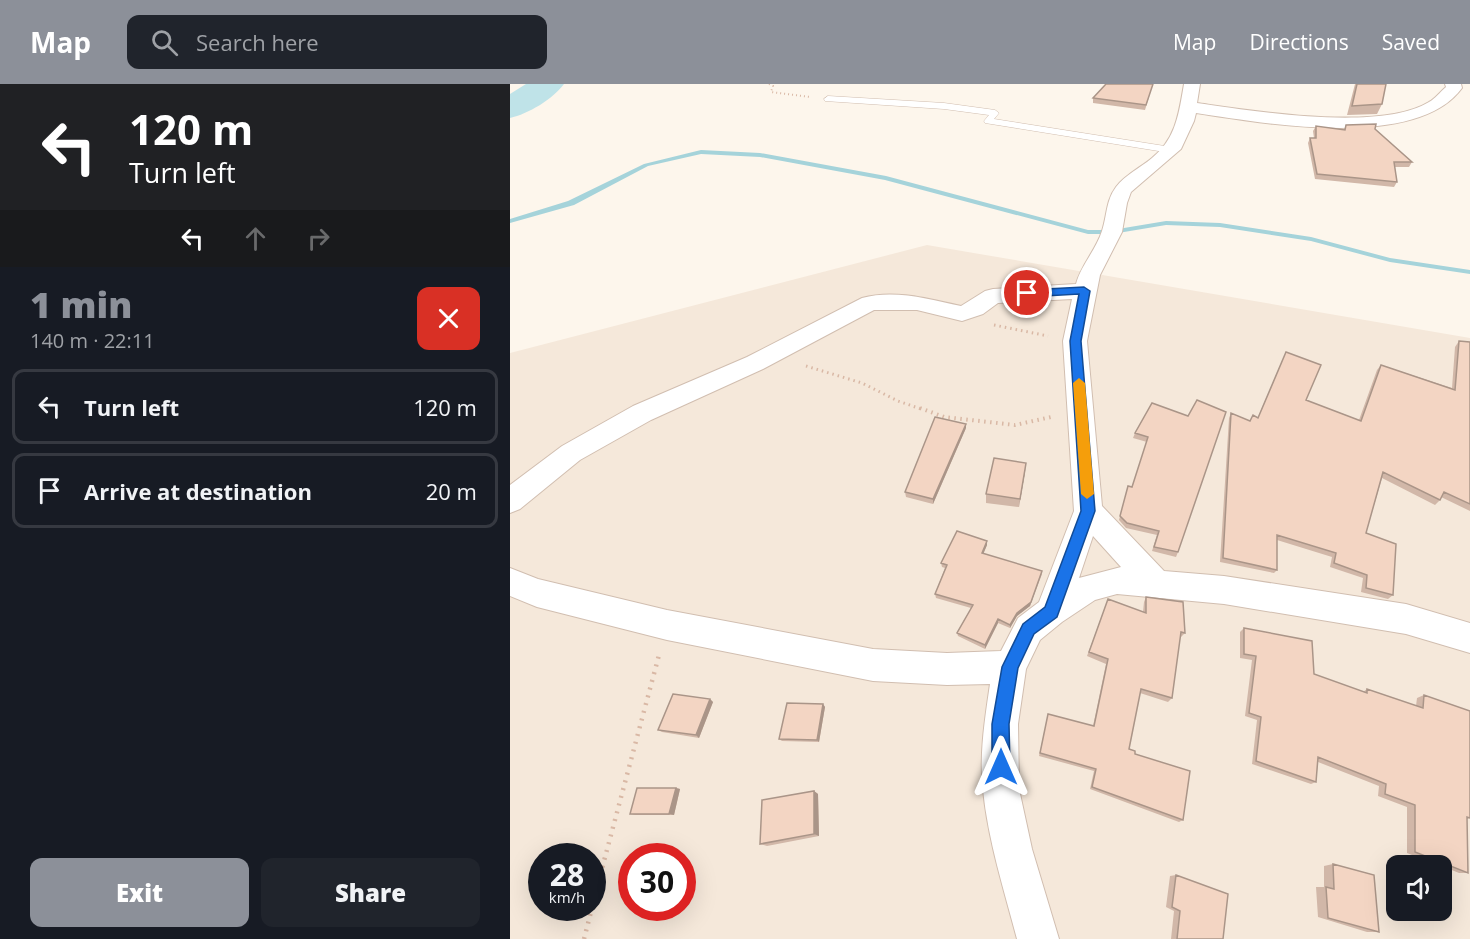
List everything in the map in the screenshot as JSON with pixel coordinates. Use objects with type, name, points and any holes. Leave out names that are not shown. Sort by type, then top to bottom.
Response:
[{"type":"street","points":[[1051,612],[1088,511],[1075,341],[1084,291],[1089,275],[1112,232],[1117,203],[1123,190],[1171,150],[1186,121],[1191,95],[1260,117],[1351,124],[1381,121],[1424,110],[1449,95],[1454,88],[1453,84]]},
{"type":"street","points":[[510,501],[571,453],[642,413],[778,352],[870,303],[917,303],[962,314],[975,309],[993,296],[1084,291]]},
{"type":"street","points":[[1088,511],[1155,582]]},
{"type":"street","points":[[1038,939],[1013,849],[1001,789],[1001,724],[1010,667],[1029,629],[1051,612],[1086,589],[1117,580],[1155,582],[1224,590],[1406,619],[1470,638]]},
{"type":"street","points":[[510,582],[537,593],[667,625],[873,665],[947,669],[1010,667]]},
{"type":"lane","points":[[828,99],[944,106],[995,113],[988,122],[1171,150]]},
{"type":"path","points":[[769,84],[773,86],[771,92],[828,99]]},
{"type":"path","points":[[962,314],[998,327],[1075,341]]},
{"type":"path","points":[[778,352],[796,363],[862,383],[898,401],[944,417],[1015,425],[1082,410]]},
{"type":"path","points":[[606,854],[667,625]]},
{"type":"path","points":[[584,939],[588,921]]},
{"type":"shaded area","points":[[927,245],[1470,338],[1470,939],[510,939],[510,353]]},
{"type":"building","points":[[1106,84],[1153,84],[1146,105],[1093,98]]},
{"type":"building","points":[[1357,84],[1386,84],[1382,104],[1352,106]]},
{"type":"building","points":[[1376,124],[1375,129],[1412,162],[1394,162],[1397,182],[1317,174],[1310,138],[1316,138],[1316,126],[1345,130],[1346,125]]},
{"type":"building","points":[[1459,341],[1470,342],[1470,504],[1444,492],[1440,500],[1383,472],[1366,533],[1396,544],[1393,595],[1366,588],[1367,575],[1334,563],[1336,553],[1277,535],[1277,570],[1223,558],[1231,413],[1250,421],[1253,415],[1258,418],[1286,352],[1321,365],[1306,400],[1361,421],[1381,365],[1455,390]]},
{"type":"building","points":[[1197,400],[1226,412],[1178,552],[1154,547],[1159,531],[1127,523],[1120,516],[1128,486],[1132,487],[1148,437],[1135,433],[1152,403],[1188,416]]},
{"type":"building","points":[[935,417],[966,424],[933,499],[905,492]]},
{"type":"building","points":[[994,458],[1026,463],[1020,499],[986,494]]},
{"type":"building","points":[[957,531],[987,541],[982,553],[1042,571],[1031,602],[1017,613],[1010,625],[998,619],[985,645],[957,633],[973,605],[935,594],[947,565],[941,563]]},
{"type":"building","points":[[1146,597],[1183,602],[1185,633],[1181,632],[1172,698],[1141,689],[1129,749],[1135,751],[1135,754],[1190,771],[1183,820],[1092,787],[1096,769],[1040,753],[1048,714],[1094,726],[1108,659],[1089,652],[1108,599],[1146,613]]},
{"type":"building","points":[[1244,628],[1312,641],[1314,674],[1367,693],[1367,689],[1423,708],[1424,695],[1470,711],[1468,873],[1452,867],[1452,855],[1423,855],[1415,852],[1415,805],[1385,794],[1386,784],[1318,757],[1316,782],[1256,761],[1261,717],[1249,713],[1256,656],[1244,654]]},
{"type":"building","points":[[673,694],[710,699],[696,735],[658,730]]},
{"type":"building","points":[[787,703],[823,704],[817,740],[779,739]]},
{"type":"building","points":[[637,788],[676,788],[669,814],[630,814]]},
{"type":"building","points":[[814,791],[814,834],[760,844],[762,800]]},
{"type":"building","points":[[1333,864],[1374,875],[1379,932],[1328,918],[1326,887],[1334,889]]},
{"type":"building","points":[[1176,875],[1228,894],[1223,939],[1177,939],[1180,911],[1172,907]]},
{"type":"waterway","points":[[510,108],[548,84]]},
{"type":"waterway","points":[[510,221],[571,203],[646,165],[701,152],[760,155],[886,178],[1088,232],[1112,232],[1166,223],[1220,225],[1311,239],[1390,260],[1470,272]]},
{"type":"slow traffic","points":[[1079,383],[1087,494]]},
{"type":"route","points":[[1001,767],[1001,724],[1010,667],[1029,629],[1051,612],[1088,511],[1075,341],[1084,291],[1027,293]]}]
